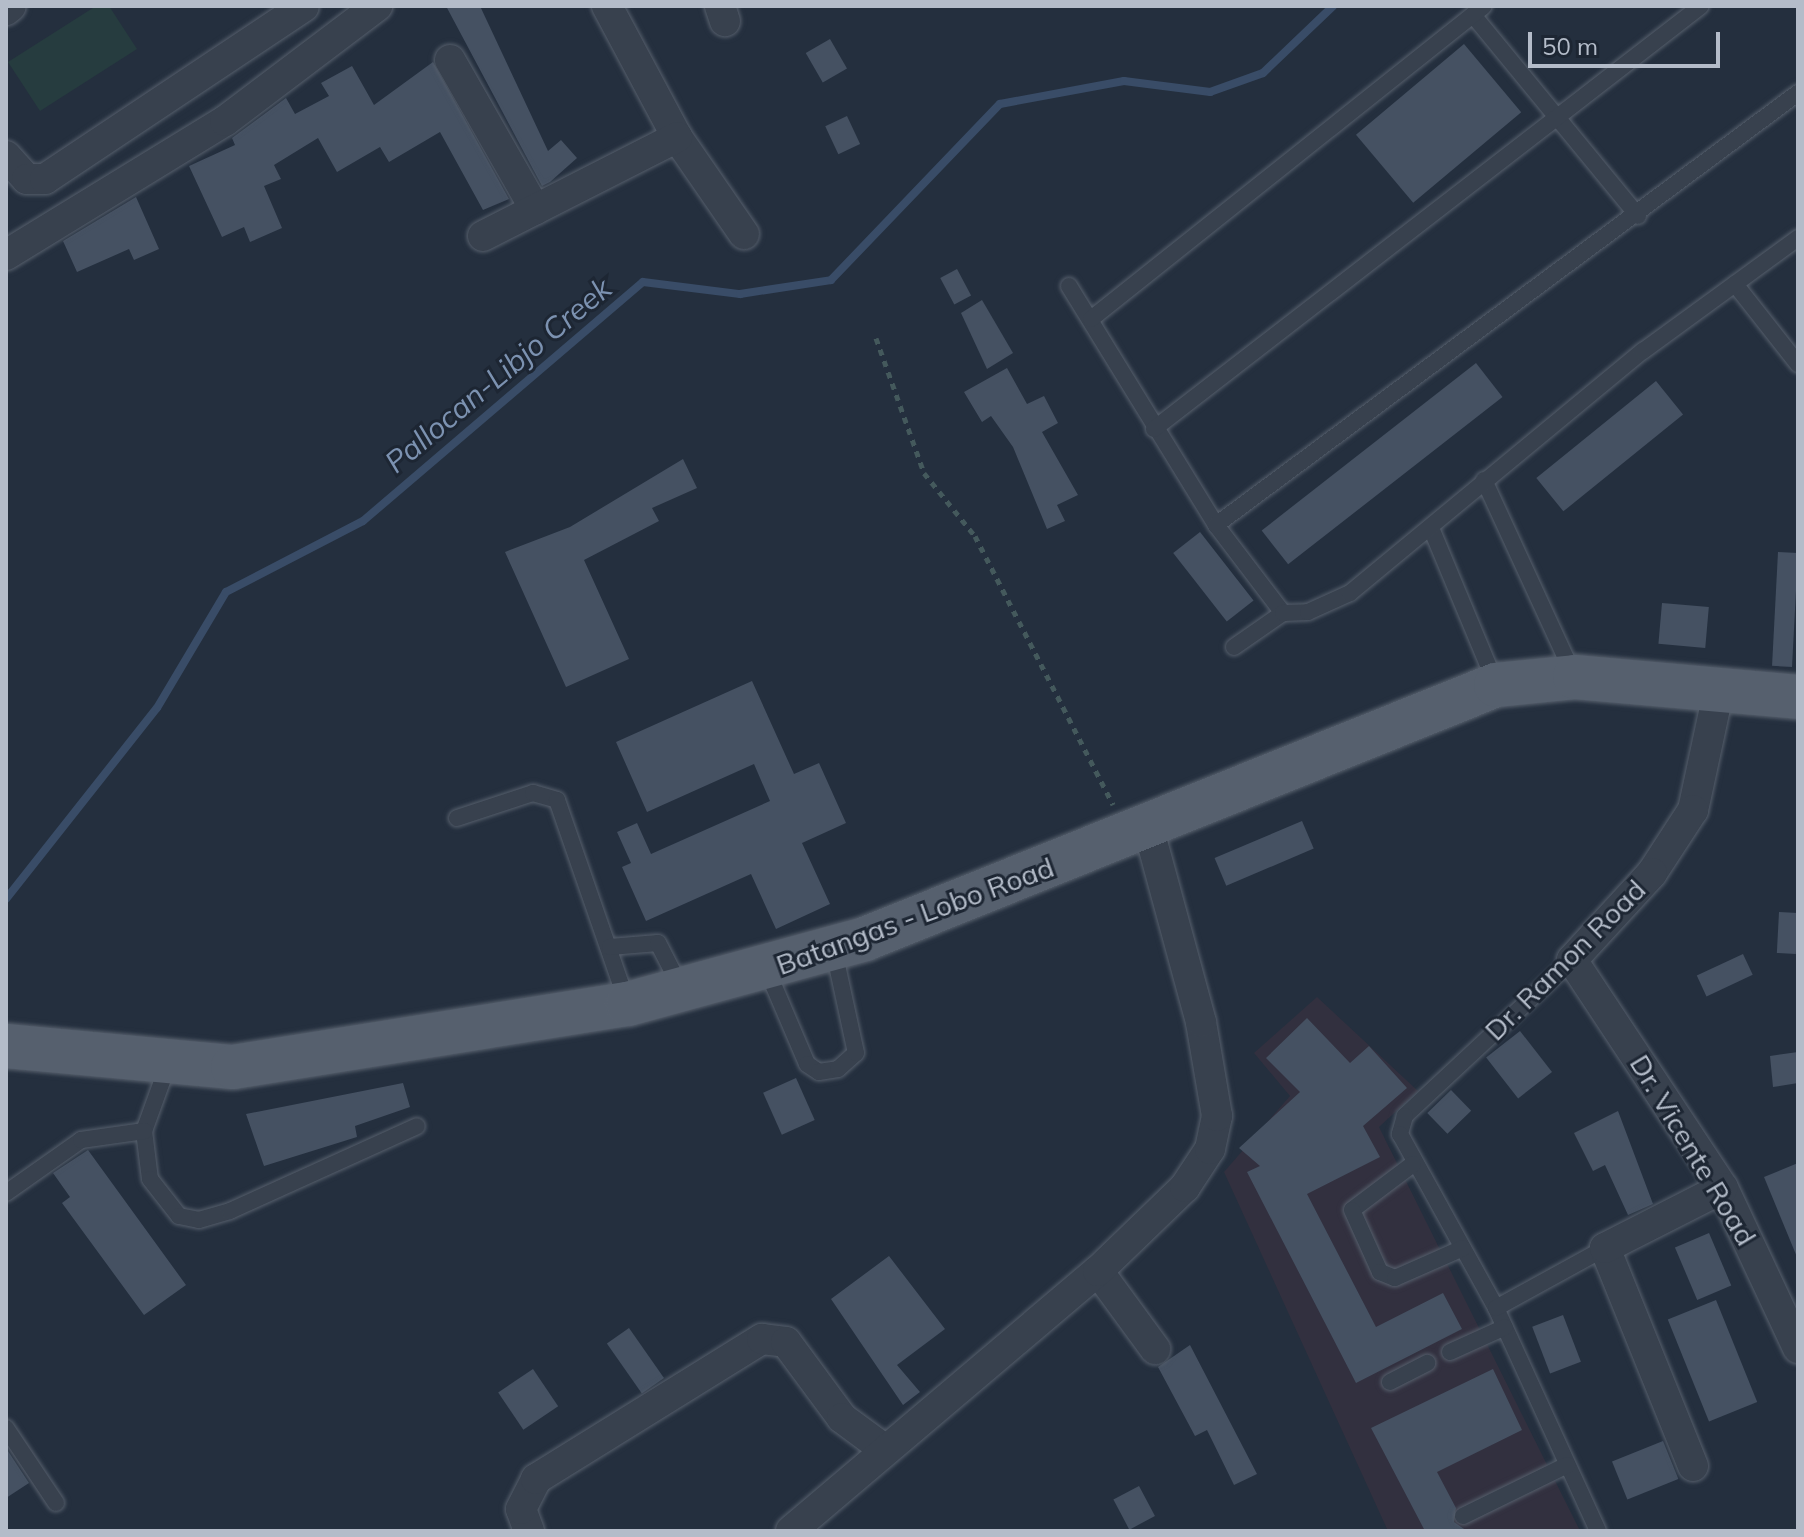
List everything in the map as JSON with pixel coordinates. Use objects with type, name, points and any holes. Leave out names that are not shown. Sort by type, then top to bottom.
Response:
[{"type":"main road","name":"Batangas - Lobo Road","points":[[6,1046],[233,1067],[294,1061],[628,1004],[682,993],[833,949],[1140,834],[1496,685],[1575,677],[1798,697]]},
{"type":"street","points":[[6,10],[11,6]]},
{"type":"street","points":[[6,156],[27,179],[45,179],[304,6]]},
{"type":"street","points":[[6,255],[225,121],[377,6]]},
{"type":"street","points":[[607,6],[677,137],[744,234]]},
{"type":"street","points":[[450,60],[535,209]]},
{"type":"street","points":[[483,236],[677,137]]},
{"type":"street","name":"Dr. Ramon Road","points":[[1572,960],[1652,873],[1693,810],[1719,689]]},
{"type":"street","points":[[791,1531],[884,1449],[1098,1271],[1185,1187],[1210,1149],[1217,1116],[1201,1022],[1140,834]]},
{"type":"street","name":"Dr. Vicente Road","points":[[1572,960],[1723,1188],[1788,1296],[1798,1348]]},
{"type":"street","points":[[1693,1466],[1605,1248],[1723,1188]]},
{"type":"street","points":[[1098,1271],[1155,1349]]},
{"type":"street","points":[[529,1531],[521,1509],[536,1479],[762,1339],[786,1342],[842,1418],[884,1449]]},
{"type":"lane","points":[[1154,429],[1561,121],[1701,6]]},
{"type":"lane","points":[[1091,319],[1478,11],[1638,216]]},
{"type":"lane","points":[[1216,525],[1638,216],[1798,93]]},
{"type":"lane","points":[[1234,647],[1283,613],[1308,612],[1350,593],[1431,528],[1484,480],[1798,238]]},
{"type":"lane","points":[[1735,284],[1798,364]]},
{"type":"lane","points":[[1069,286],[1154,429],[1216,525],[1283,613]]},
{"type":"lane","points":[[1484,480],[1575,677]]},
{"type":"lane","points":[[1431,528],[1496,685]]},
{"type":"lane","points":[[457,818],[533,793],[557,800],[628,1004]]},
{"type":"lane","points":[[610,947],[658,943],[682,993]]},
{"type":"lane","points":[[767,970],[807,1064],[819,1072],[838,1069],[856,1053],[833,949]]},
{"type":"lane","name":"Dr. Ramon Road","points":[[1572,960],[1405,1116],[1400,1134],[1413,1164],[1496,1308],[1598,1531]]},
{"type":"lane","points":[[169,1061],[144,1131],[150,1179],[161,1199],[179,1216],[199,1220],[417,1126]]},
{"type":"lane","points":[[6,1193],[81,1140],[144,1131]]},
{"type":"lane","points":[[1413,1164],[1352,1210],[1380,1272],[1395,1278],[1463,1248]]},
{"type":"lane","points":[[1496,1308],[1605,1248]]},
{"type":"lane","points":[[1450,1352],[1505,1327]]},
{"type":"lane","points":[[1390,1382],[1427,1363]]},
{"type":"lane","points":[[6,1428],[56,1503]]},
{"type":"lane","points":[[1463,1516],[1567,1465]]},
{"type":"path","points":[[876,338],[924,473],[975,536],[1140,834]]},
{"type":"shaded area","points":[[1317,997],[1418,1091],[1379,1127],[1580,1531],[1388,1531],[1224,1172],[1290,1096],[1254,1053]]},
{"type":"green space","points":[[96,6],[109,6],[137,49],[40,111],[8,62]]},
{"type":"building","points":[[446,6],[480,6],[548,151],[561,140],[577,158],[550,182],[542,186]]},
{"type":"building","points":[[830,39],[847,68],[823,82],[806,53]]},
{"type":"building","points":[[1464,44],[1521,112],[1413,203],[1356,135]]},
{"type":"building","points":[[433,62],[509,199],[483,210],[440,132],[389,162],[380,147],[337,172],[318,138],[274,165],[281,179],[264,186],[282,228],[250,242],[244,227],[222,237],[189,166],[235,145],[232,138],[286,98],[295,114],[329,96],[321,83],[352,66],[374,105]]},
{"type":"building","points":[[847,116],[860,144],[838,154],[825,126]]},
{"type":"building","points":[[136,197],[159,249],[134,260],[129,249],[77,272],[63,241]]},
{"type":"building","points":[[957,269],[971,295],[954,304],[940,278]]},
{"type":"building","points":[[982,300],[1013,353],[987,369],[961,313]]},
{"type":"building","points":[[1476,363],[1502,397],[1288,564],[1262,530]]},
{"type":"building","points":[[1007,368],[1027,404],[1044,396],[1058,423],[1042,432],[1078,495],[1057,505],[1065,521],[1047,529],[1013,447],[991,416],[982,422],[964,392]]},
{"type":"building","points":[[1656,381],[1683,414],[1563,511],[1536,478]]},
{"type":"building","points":[[683,459],[697,488],[652,508],[659,521],[584,560],[629,659],[566,687],[505,552],[570,527]]},
{"type":"building","points":[[1200,532],[1254,601],[1227,621],[1173,553]]},
{"type":"building","points":[[1778,552],[1798,553],[1792,667],[1772,666]]},
{"type":"building","points":[[1662,603],[1709,607],[1705,648],[1658,644]]},
{"type":"building","points":[[752,681],[794,774],[819,763],[846,823],[802,843],[830,904],[776,929],[751,874],[646,921],[622,867],[631,863],[617,832],[637,823],[651,854],[770,801],[754,764],[647,812],[616,742]]},
{"type":"building","points":[[1302,821],[1314,849],[1226,886],[1215,858]]},
{"type":"building","points":[[1779,912],[1798,913],[1796,954],[1777,953]]},
{"type":"building","points":[[1743,954],[1753,975],[1706,996],[1697,976]]},
{"type":"building","points":[[1307,1018],[1350,1063],[1369,1046],[1407,1088],[1363,1126],[1380,1157],[1307,1194],[1376,1327],[1443,1293],[1462,1329],[1356,1383],[1247,1172],[1260,1166],[1239,1148],[1300,1092],[1266,1058]]},
{"type":"building","points":[[1520,1031],[1552,1072],[1518,1098],[1486,1057]]},
{"type":"building","points":[[1798,1052],[1798,1083],[1773,1087],[1770,1056]]},
{"type":"building","points":[[796,1078],[815,1120],[782,1135],[763,1093]]},
{"type":"building","points":[[403,1083],[410,1107],[355,1126],[357,1137],[264,1166],[246,1114]]},
{"type":"building","points":[[1451,1090],[1471,1111],[1447,1134],[1427,1113]]},
{"type":"building","points":[[1618,1111],[1653,1204],[1628,1215],[1605,1165],[1593,1171],[1574,1133]]},
{"type":"building","points":[[88,1150],[186,1285],[144,1315],[62,1203],[70,1197],[53,1173]]},
{"type":"building","points":[[1798,1163],[1798,1257],[1797,1257],[1764,1177]]},
{"type":"building","points":[[1709,1233],[1731,1285],[1697,1300],[1675,1247]]},
{"type":"building","points":[[889,1256],[945,1329],[897,1365],[920,1392],[903,1405],[831,1299]]},
{"type":"building","points":[[1716,1300],[1757,1402],[1709,1421],[1668,1319]]},
{"type":"building","points":[[1563,1315],[1581,1362],[1550,1374],[1532,1327]]},
{"type":"building","points":[[629,1328],[664,1378],[642,1393],[607,1343]]},
{"type":"building","points":[[1190,1345],[1257,1474],[1234,1485],[1207,1430],[1195,1436],[1158,1367]]},
{"type":"building","points":[[533,1369],[558,1406],[523,1430],[498,1392]]},
{"type":"building","points":[[1493,1369],[1522,1430],[1437,1472],[1456,1508],[1454,1522],[1467,1531],[1425,1531],[1371,1428]]},
{"type":"building","points":[[1663,1441],[1678,1479],[1627,1500],[1612,1462]]},
{"type":"building","points":[[6,1448],[29,1483],[6,1498]]},
{"type":"building","points":[[1139,1486],[1155,1516],[1129,1530],[1113,1500]]},
{"type":"waterway","name":"Pallocan-Libjo Creek","points":[[6,899],[157,708],[226,592],[363,521],[643,282],[740,294],[831,280],[1000,104],[1124,81],[1210,92],[1263,73],[1333,6]]}]
